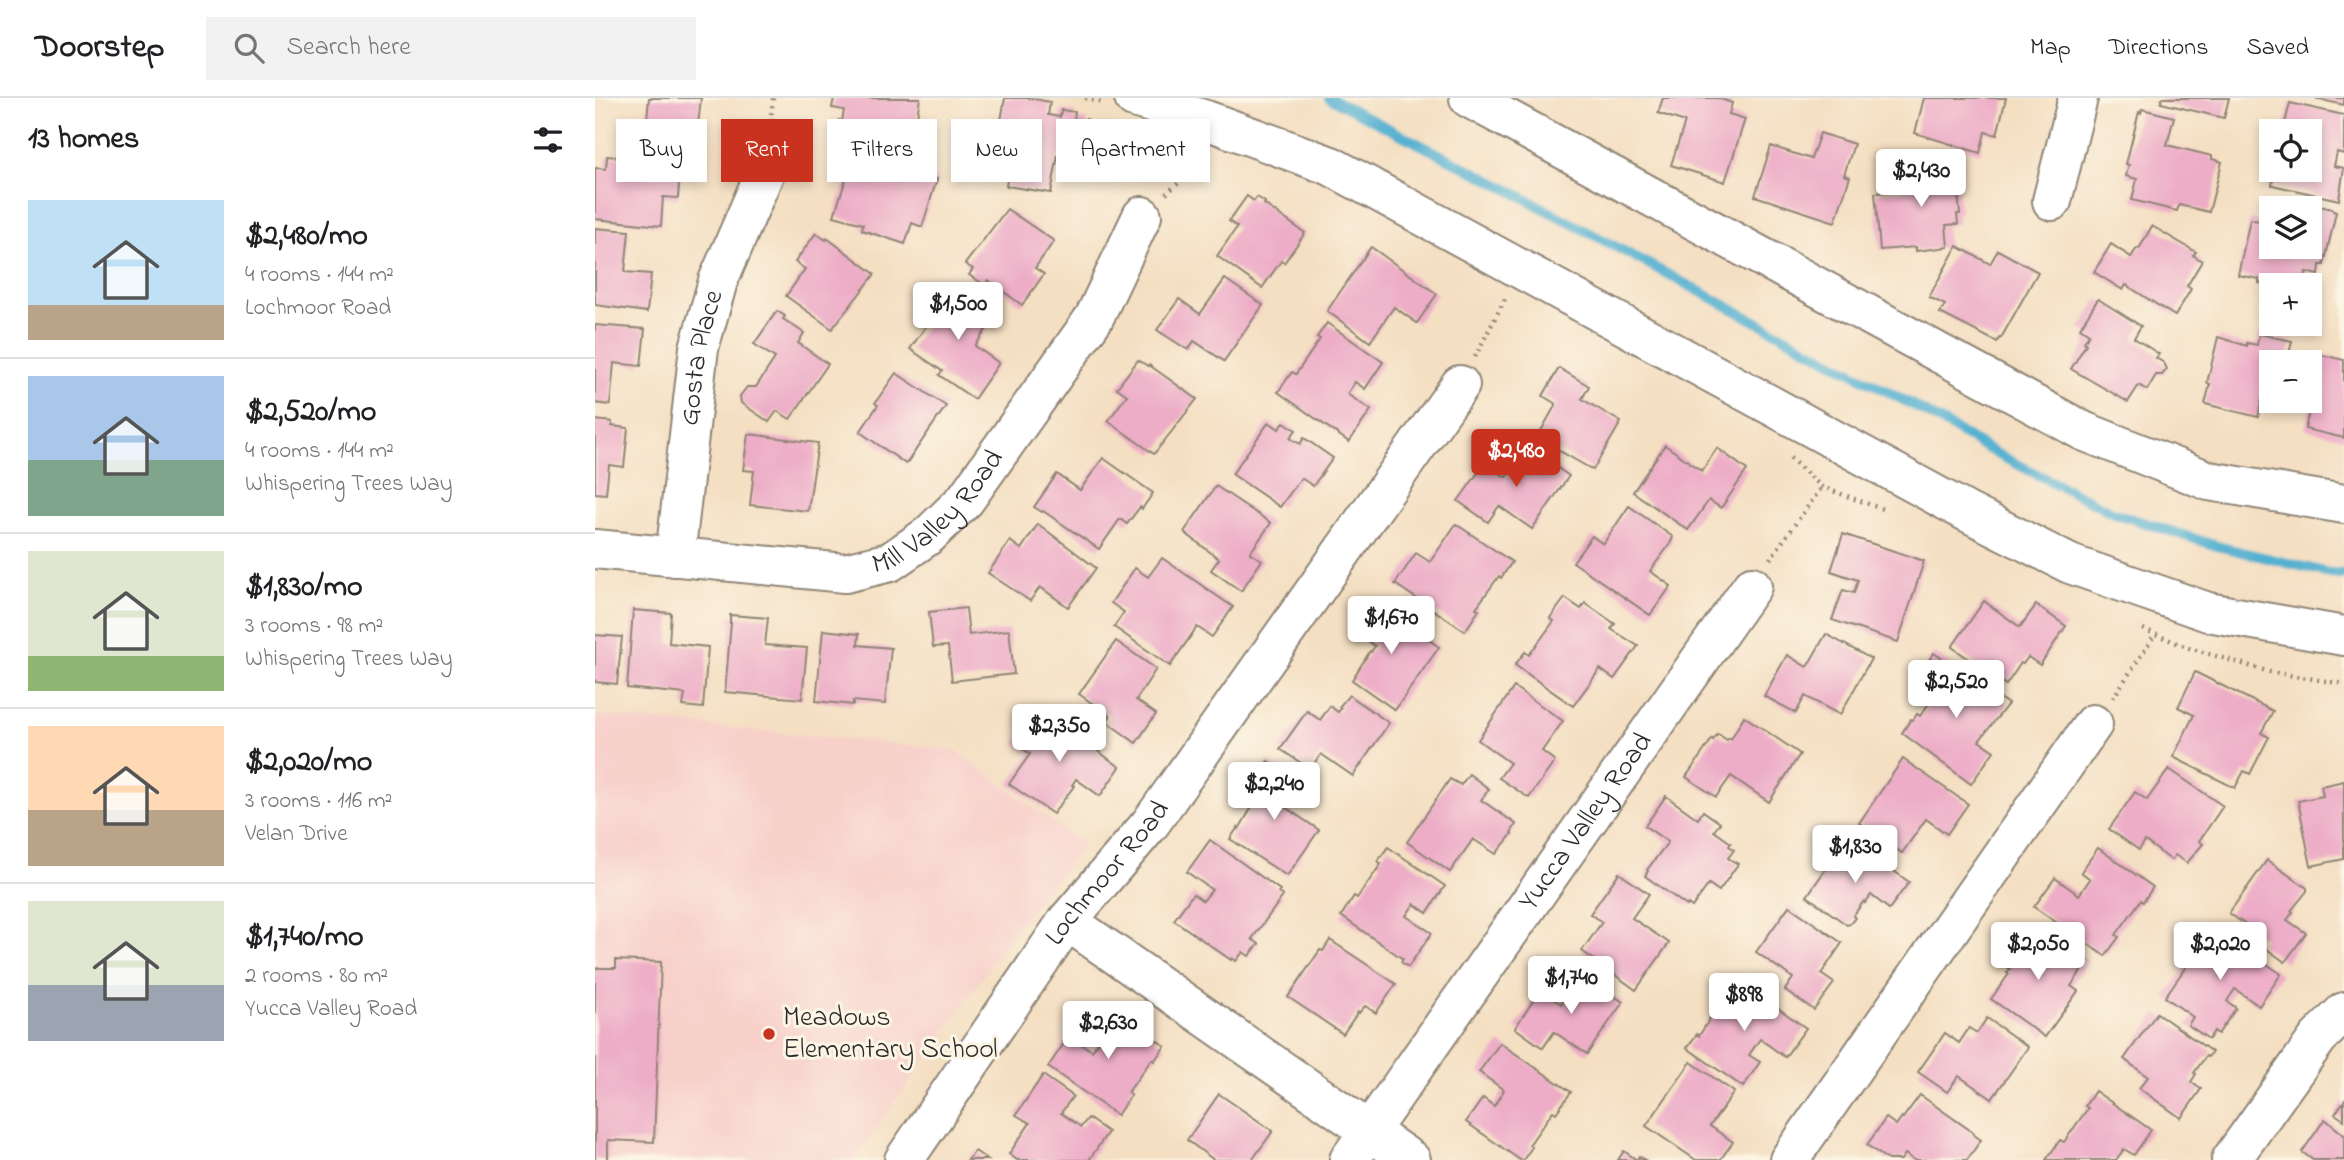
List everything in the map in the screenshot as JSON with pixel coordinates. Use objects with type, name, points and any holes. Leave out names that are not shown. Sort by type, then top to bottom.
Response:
[{"type":"street","points":[[1134,98],[1206,120],[1331,166],[1967,512],[2070,564],[2208,611],[2344,636]]},
{"type":"street","points":[[1469,98],[2083,431],[2209,481],[2344,505]]},
{"type":"street","points":[[2052,201],[2078,98]]},
{"type":"street","name":"Gosta Place","points":[[675,557],[699,348],[718,281],[761,182]]},
{"type":"street","name":"Mill Valley Road","points":[[595,549],[845,573],[890,562],[929,535],[965,500],[1094,318],[1142,216]]},
{"type":"street","name":"Lochmoor Road","points":[[904,1160],[1067,920],[1150,824],[1460,386]]},
{"type":"street","name":"Yucca Valley Road","points":[[1359,1145],[1752,586]]},
{"type":"street","points":[[1789,1160],[2093,724]]},
{"type":"street","points":[[1067,920],[1359,1145],[1411,1160]]},
{"type":"street","points":[[2231,1160],[2318,1038],[2344,1012]]},
{"type":"path","points":[[1142,216],[1211,155]]},
{"type":"path","points":[[1460,386],[1510,290]]},
{"type":"path","points":[[1752,586],[1822,488]]},
{"type":"path","points":[[2093,724],[2121,688],[2155,635]]},
{"type":"shaded area","name":"Meadows Elementary School","points":[[595,715],[956,750],[1084,845],[1031,908],[854,1160],[595,1160]]},
{"type":"building","points":[[649,98],[701,98],[699,119],[647,119]]},
{"type":"building","points":[[834,98],[920,98],[917,119],[842,119],[844,110],[832,108]]},
{"type":"building","points":[[1005,98],[1029,98],[1050,102],[1048,115],[1060,117],[1061,110],[1075,112],[1074,119],[1056,119],[1056,166],[1051,193],[1006,186],[1007,182],[1042,182],[1042,119],[1001,119]]},
{"type":"building","points":[[1663,98],[1718,98],[1732,103],[1729,114],[1745,119],[1725,182],[1671,165],[1685,122],[1658,113]]},
{"type":"building","points":[[1924,98],[2006,98],[1997,135],[1985,132],[1980,153],[1915,133]]},
{"type":"building","points":[[2162,98],[2229,98],[2224,118],[2161,103]]},
{"type":"building","points":[[2344,98],[2344,105],[2317,99]]},
{"type":"building","points":[[2290,103],[2344,115],[2344,154],[2337,152],[2334,166],[2344,168],[2339,200],[2272,185],[2273,182],[2322,182],[2322,119],[2286,119]]},
{"type":"building","points":[[2142,109],[2174,117],[2167,145],[2212,156],[2212,159],[2222,162],[2209,212],[2179,205],[2177,211],[2132,200],[2137,179],[2126,176],[2129,165],[2126,164]]},
{"type":"building","points":[[1820,133],[1854,144],[1844,175],[1850,177],[1835,222],[1755,196],[1771,146],[1811,159]]},
{"type":"building","points":[[607,156],[616,157],[616,182],[679,182],[678,198],[663,197],[661,226],[595,219],[595,168],[606,169]]},
{"type":"building","points":[[1951,157],[1951,160],[1955,160],[1960,214],[1957,214],[1958,224],[1946,225],[1948,247],[1916,251],[1916,247],[1880,250],[1875,193],[1919,189],[1917,160]]},
{"type":"building","points":[[845,182],[936,182],[922,227],[912,223],[905,244],[862,230],[863,224],[834,216]]},
{"type":"building","points":[[1247,196],[1254,201],[1257,197],[1265,202],[1264,204],[1305,233],[1262,288],[1217,256],[1237,227],[1229,221]]},
{"type":"building","points":[[2322,206],[2333,209],[2336,212],[2324,265],[2320,265],[2319,273],[2259,273],[2259,279],[2238,275],[2250,219],[2259,221],[2259,259],[2322,259]]},
{"type":"building","points":[[1007,209],[1054,241],[1035,268],[1044,274],[1022,305],[988,280],[985,285],[969,275],[973,269],[965,264]]},
{"type":"building","points":[[2152,226],[2196,252],[2193,255],[2202,261],[2187,286],[2191,289],[2175,316],[2126,285],[2123,290],[2094,272],[2111,244],[2131,257],[2137,248],[2139,249]]},
{"type":"building","points":[[595,228],[629,231],[625,272],[651,274],[647,312],[595,305]]},
{"type":"building","points":[[816,233],[826,240],[827,238],[875,274],[832,329],[786,296],[805,269],[795,262]]},
{"type":"building","points":[[1957,246],[1990,264],[1998,250],[2038,272],[1997,342],[1940,313],[1945,305],[1929,297]]},
{"type":"building","points":[[1371,247],[1437,294],[1417,323],[1394,307],[1370,342],[1327,311]]},
{"type":"building","points":[[1225,279],[1263,305],[1224,361],[1194,341],[1188,350],[1157,330],[1179,299],[1200,314]]},
{"type":"building","points":[[955,285],[996,315],[975,346],[999,363],[974,399],[939,375],[942,371],[910,349]]},
{"type":"building","points":[[2098,299],[2141,326],[2134,338],[2159,354],[2156,358],[2164,363],[2167,369],[2162,375],[2156,375],[2147,390],[2139,385],[2128,402],[2071,369],[2089,334],[2080,328]]},
{"type":"building","points":[[777,311],[785,316],[783,319],[804,333],[798,343],[828,364],[790,419],[777,411],[769,422],[741,403],[740,396],[747,387],[756,387],[775,358],[754,344]]},
{"type":"building","points":[[1327,323],[1383,362],[1365,389],[1355,382],[1347,394],[1371,410],[1349,442],[1278,392],[1292,372],[1296,374],[1320,339],[1317,337]]},
{"type":"building","points":[[595,325],[645,329],[641,366],[614,363],[610,405],[595,403]]},
{"type":"building","points":[[2259,334],[2292,341],[2290,350],[2259,350],[2258,417],[2205,404],[2218,337],[2247,346],[2247,343],[2257,345]]},
{"type":"building","points":[[2322,355],[2344,360],[2344,438],[2305,429],[2309,413],[2322,413]]},
{"type":"building","points":[[1138,360],[1197,399],[1154,454],[1108,421],[1127,395],[1117,388]]},
{"type":"building","points":[[1559,368],[1589,386],[1582,399],[1621,422],[1593,470],[1537,438],[1556,404],[1543,396]]},
{"type":"building","points":[[896,373],[946,406],[906,464],[860,432],[878,405],[875,403]]},
{"type":"building","points":[[595,420],[628,428],[624,467],[609,465],[606,494],[595,493]]},
{"type":"building","points":[[1269,422],[1279,429],[1284,422],[1296,430],[1290,438],[1300,444],[1304,438],[1333,458],[1313,486],[1301,478],[1280,507],[1232,474]]},
{"type":"building","points":[[748,434],[818,443],[808,511],[750,505],[754,471],[743,470]]},
{"type":"building","points":[[1665,445],[1702,471],[1717,448],[1747,470],[1721,508],[1709,500],[1688,530],[1633,492]]},
{"type":"building","points":[[1528,447],[1569,476],[1532,529],[1499,506],[1488,522],[1458,501],[1485,463],[1506,477]]},
{"type":"building","points":[[1103,458],[1153,493],[1127,524],[1120,519],[1099,549],[1034,507],[1057,474],[1080,490]]},
{"type":"building","points":[[1216,486],[1271,523],[1250,553],[1262,560],[1241,591],[1211,570],[1219,559],[1184,532]]},
{"type":"building","points":[[1629,506],[1673,537],[1650,571],[1671,586],[1650,615],[1573,562],[1592,536],[1603,544]]},
{"type":"building","points":[[1038,524],[1096,568],[1068,607],[1040,587],[1030,601],[988,573],[1010,541],[1021,549]]},
{"type":"building","points":[[1456,524],[1512,562],[1476,608],[1479,610],[1465,631],[1395,584],[1416,553],[1430,562]]},
{"type":"building","points":[[1843,534],[1924,561],[1898,642],[1832,620],[1843,590],[1854,593],[1858,580],[1831,571]]},
{"type":"building","points":[[1162,558],[1233,607],[1212,637],[1197,627],[1170,666],[1114,627],[1124,612],[1111,603],[1135,568],[1148,577]]},
{"type":"building","points":[[1565,598],[1581,609],[1585,603],[1615,624],[1611,629],[1638,646],[1614,679],[1600,669],[1573,706],[1515,665],[1525,652],[1529,655],[1554,621],[1550,618]]},
{"type":"building","points":[[1984,601],[2020,627],[2036,605],[2066,626],[2040,665],[2028,657],[2006,685],[1952,647]]},
{"type":"building","points":[[1375,602],[1439,647],[1395,710],[1352,680],[1375,646],[1354,632]]},
{"type":"building","points":[[966,608],[969,635],[1009,630],[1014,674],[952,681],[948,646],[933,647],[929,612]]},
{"type":"building","points":[[633,610],[671,613],[669,643],[708,647],[703,708],[683,706],[685,694],[627,688]]},
{"type":"building","points":[[730,615],[768,618],[765,645],[807,648],[802,699],[725,692]]},
{"type":"building","points":[[823,630],[859,634],[858,645],[891,648],[885,704],[853,701],[853,705],[816,701]]},
{"type":"building","points":[[1826,634],[1871,659],[1840,715],[1805,696],[1796,713],[1764,696],[1787,655],[1807,667]]},
{"type":"building","points":[[595,635],[622,637],[617,684],[595,682]]},
{"type":"building","points":[[1116,641],[1156,669],[1136,700],[1156,714],[1136,743],[1107,722],[1110,716],[1079,694]]},
{"type":"building","points":[[1934,653],[2008,704],[1979,741],[1994,751],[1971,784],[1902,733],[1911,719],[1917,714],[1920,716],[1940,688],[1919,674]]},
{"type":"building","points":[[2195,672],[2273,711],[2261,733],[2269,737],[2250,774],[2244,771],[2235,788],[2173,757],[2194,715],[2178,707]]},
{"type":"building","points":[[1514,687],[1563,721],[1542,751],[1555,761],[1529,798],[1499,778],[1510,763],[1478,740]]},
{"type":"building","points":[[1349,695],[1389,723],[1353,776],[1321,754],[1310,769],[1280,749],[1307,711],[1320,720],[1330,706],[1338,712]]},
{"type":"building","points":[[1038,712],[1072,732],[1075,728],[1091,739],[1088,744],[1120,767],[1100,796],[1076,779],[1072,785],[1074,786],[1053,814],[1009,784],[1030,754],[1016,744]]},
{"type":"building","points":[[1744,716],[1800,754],[1769,802],[1731,776],[1716,797],[1686,777],[1712,739],[1718,734],[1727,740],[1731,739]]},
{"type":"building","points":[[1903,759],[1968,804],[1947,834],[1926,819],[1902,853],[1859,823]]},
{"type":"building","points":[[1268,761],[1298,782],[1282,805],[1319,830],[1287,876],[1230,839],[1252,807],[1241,799]]},
{"type":"building","points":[[2169,769],[2223,806],[2199,841],[2203,844],[2187,863],[2175,855],[2171,860],[2145,841],[2139,850],[2109,829],[2135,792],[2147,800]]},
{"type":"building","points":[[1469,774],[1489,789],[1481,800],[1516,824],[1512,834],[1496,854],[1473,839],[1450,872],[1407,842],[1450,779],[1461,785]]},
{"type":"building","points":[[2344,781],[2344,859],[2311,866],[2298,801],[2323,796],[2321,786]]},
{"type":"building","points":[[1666,796],[1698,819],[1703,811],[1720,823],[1714,831],[1731,843],[1729,846],[1734,850],[1728,858],[1738,864],[1719,891],[1709,884],[1692,907],[1645,876],[1668,842],[1645,826]]},
{"type":"building","points":[[1210,840],[1280,890],[1278,893],[1283,896],[1252,939],[1259,944],[1249,956],[1243,952],[1236,961],[1174,920],[1193,894],[1203,901],[1212,890],[1187,872]]},
{"type":"building","points":[[1844,843],[1876,866],[1880,861],[1909,882],[1889,909],[1871,895],[1847,925],[1807,896]]},
{"type":"building","points":[[1388,847],[1445,886],[1427,913],[1414,904],[1406,916],[1432,933],[1408,967],[1401,962],[1403,959],[1341,916],[1381,864],[1378,861]]},
{"type":"building","points":[[2098,848],[2153,887],[2116,935],[2119,937],[2105,956],[2034,907],[2055,878],[2079,895],[2090,879],[2081,872]]},
{"type":"building","points":[[2267,860],[2307,888],[2287,920],[2306,933],[2285,962],[2260,944],[2264,938],[2229,913]]},
{"type":"building","points":[[1619,873],[1649,894],[1632,918],[1669,943],[1636,990],[1582,951],[1602,922],[1590,914]]},
{"type":"building","points":[[1789,906],[1842,943],[1821,974],[1834,983],[1814,1010],[1785,990],[1793,978],[1756,952]]},
{"type":"building","points":[[2211,925],[2281,974],[2259,1006],[2235,989],[2227,1001],[2236,1008],[2218,1034],[2214,1031],[2209,1039],[2188,1025],[2193,1017],[2165,997],[2199,948],[2196,946]]},
{"type":"building","points":[[2021,930],[2049,952],[2055,942],[2068,951],[2070,948],[2088,961],[2071,986],[2078,991],[2045,1037],[1991,999],[2009,974],[2007,973],[2010,969],[1999,961]]},
{"type":"building","points":[[1330,940],[1396,984],[1376,1013],[1365,1006],[1343,1034],[1288,997],[1320,950],[1323,951]]},
{"type":"building","points":[[616,960],[661,962],[654,1142],[608,1140],[608,1160],[595,1160],[595,968],[616,968]]},
{"type":"building","points":[[1582,974],[1623,1002],[1587,1054],[1554,1032],[1543,1048],[1515,1028],[1540,990],[1561,1004]]},
{"type":"building","points":[[1735,978],[1806,1028],[1785,1057],[1760,1039],[1749,1055],[1760,1062],[1743,1087],[1687,1048],[1697,1034],[1699,1036]]},
{"type":"building","points":[[1109,1007],[1165,1046],[1128,1092],[1131,1095],[1117,1115],[1048,1067],[1069,1036],[1092,1051],[1100,1040],[1091,1033]]},
{"type":"building","points":[[2157,1013],[2212,1052],[2194,1073],[2196,1074],[2191,1082],[2201,1089],[2181,1118],[2139,1088],[2148,1077],[2124,1059]]},
{"type":"building","points":[[1987,1018],[2028,1047],[1992,1099],[1959,1076],[1947,1092],[1918,1072],[1945,1033],[1959,1043],[1969,1028],[1977,1033]]},
{"type":"building","points":[[1500,1043],[1571,1092],[1556,1113],[1553,1111],[1529,1145],[1532,1147],[1523,1160],[1466,1122],[1483,1098],[1494,1106],[1504,1090],[1479,1072]]},
{"type":"building","points":[[1691,1062],[1734,1092],[1710,1126],[1733,1142],[1720,1160],[1696,1160],[1646,1126]]},
{"type":"building","points":[[1043,1075],[1073,1096],[1061,1113],[1081,1127],[1088,1118],[1108,1132],[1089,1160],[1017,1160],[1009,1154],[1030,1123],[1016,1115]]},
{"type":"building","points":[[2095,1091],[2151,1130],[2134,1155],[2124,1149],[2116,1160],[2046,1160],[2060,1140],[2064,1142],[2088,1108],[2085,1106]]},
{"type":"building","points":[[1219,1094],[1273,1131],[1252,1160],[1214,1160],[1187,1140]]},
{"type":"building","points":[[1920,1095],[1981,1140],[1967,1160],[1914,1160],[1905,1154],[1901,1160],[1888,1160],[1867,1145],[1886,1118],[1896,1125]]},
{"type":"building","points":[[2344,1101],[2344,1120],[2335,1114]]},
{"type":"building","points":[[2325,1119],[2344,1135],[2344,1160],[2313,1160],[2302,1152]]},
{"type":"building","points":[[975,1151],[988,1160],[968,1160]]},
{"type":"building","points":[[1624,1151],[1637,1160],[1618,1160]]},
{"type":"waterway","points":[[1329,98],[1496,183],[1911,404],[1995,453],[2114,513],[2217,546],[2329,573],[2344,574]]},
{"type":"place","name":"Meadows Elementary School","points":[[769,1034]]}]
